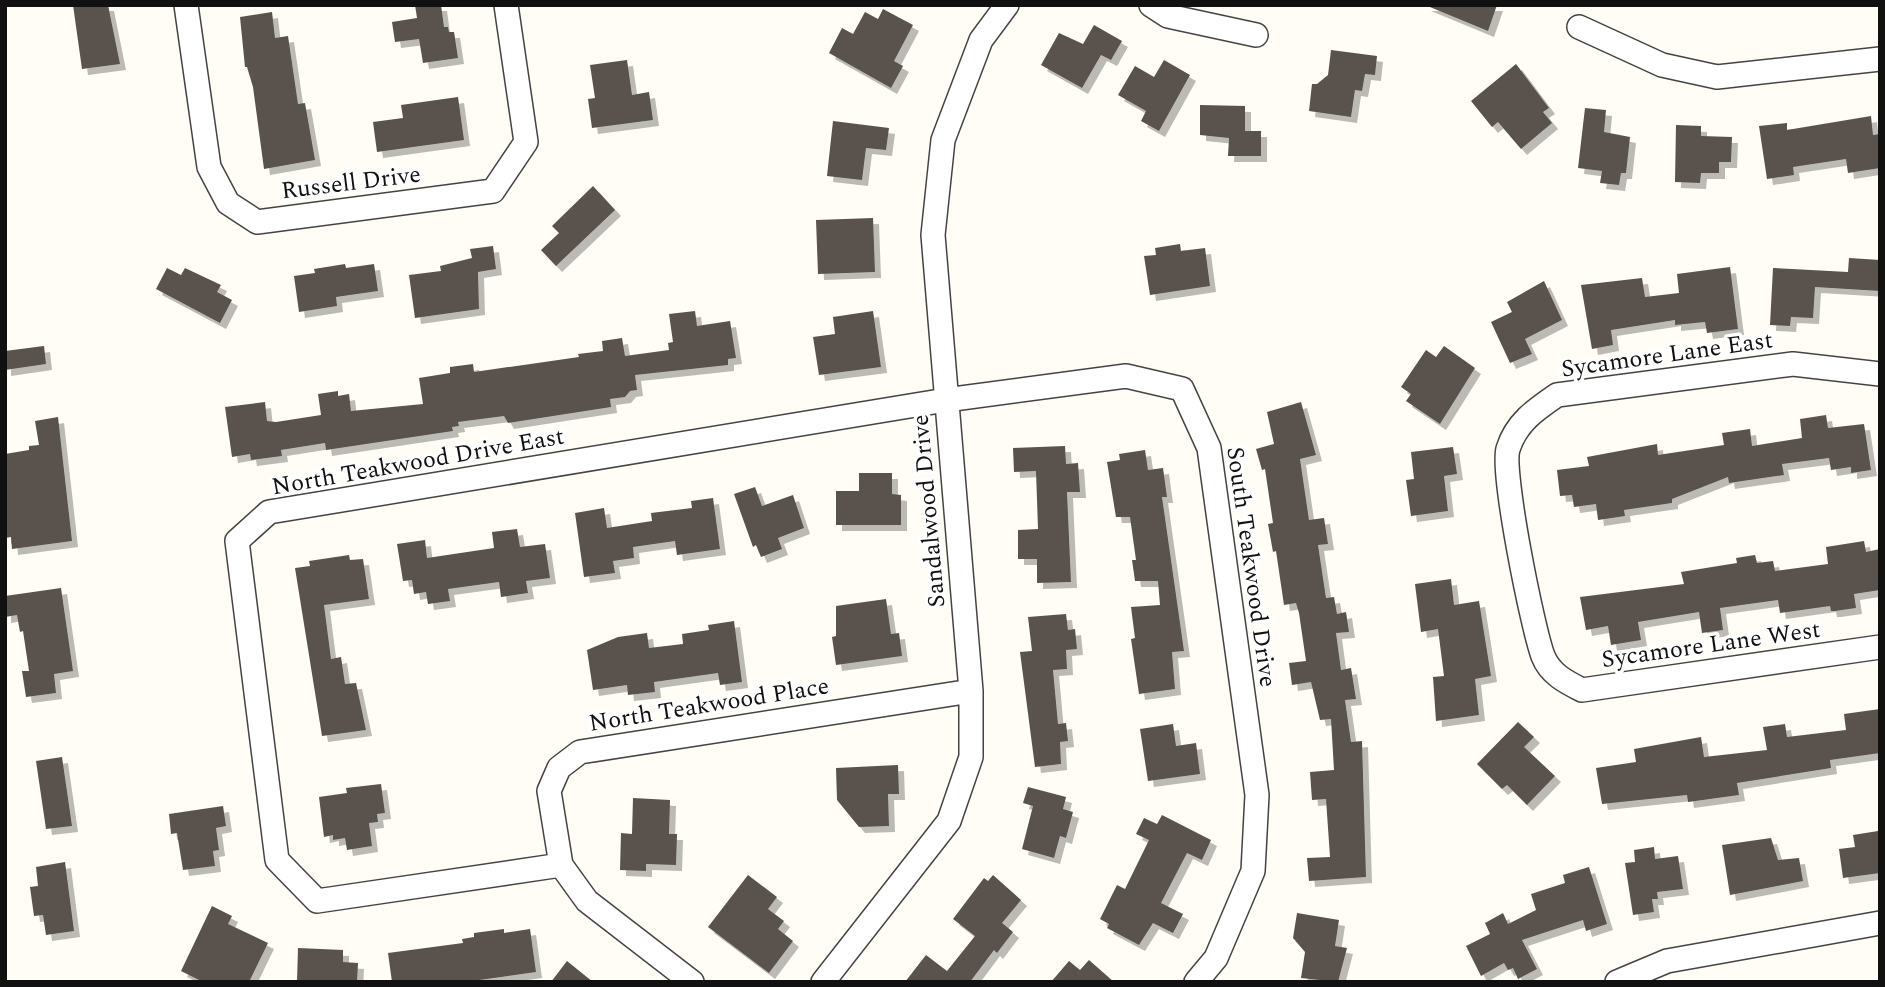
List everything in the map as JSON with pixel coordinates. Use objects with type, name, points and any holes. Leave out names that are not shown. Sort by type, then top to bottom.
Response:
[{"type":"street","name":"Russell Drive","points":[[186,5],[209,167],[228,203],[257,222],[493,191],[526,142],[506,5]]},
{"type":"street","name":"Sandalwood Drive","points":[[823,982],[949,821],[971,757],[971,691],[933,235],[943,140],[981,40],[1007,5]]},
{"type":"street","points":[[1151,5],[1168,16],[1256,35]]},
{"type":"street","points":[[1579,27],[1662,65],[1717,78],[1880,59]]},
{"type":"street","name":"Sycamore Lane East","points":[[1512,512],[1507,451],[1524,418],[1557,395],[1793,364],[1880,374]]},
{"type":"street","name":"South Teakwood Drive","points":[[946,400],[1126,376],[1182,389],[1209,448],[1257,795],[1253,871],[1216,958],[1196,982]]},
{"type":"street","name":"North Teakwood Drive East","points":[[561,865],[317,901],[290,876],[277,860],[237,541],[268,512],[946,400]]},
{"type":"street","name":"Sycamore Lane West","points":[[1512,512],[1543,657],[1559,679],[1582,690],[1880,648]]},
{"type":"street","name":"North Teakwood Place","points":[[561,865],[549,791],[559,768],[580,752],[971,691]]},
{"type":"street","points":[[561,865],[587,901],[692,982]]},
{"type":"street","points":[[1617,982],[1667,961],[1880,923]]},
{"type":"building","points":[[73,5],[108,5],[120,64],[82,69]]},
{"type":"building","points":[[415,5],[441,5],[444,27],[448,27],[449,32],[454,32],[458,58],[423,63],[419,39],[395,42],[392,22],[417,18]]},
{"type":"building","points":[[1425,5],[1497,5],[1488,31]]},
{"type":"building","points":[[883,9],[913,25],[894,61],[903,66],[891,88],[829,53],[842,28],[853,34],[865,12],[878,19]]},
{"type":"building","points":[[272,12],[275,38],[288,36],[298,104],[305,103],[315,160],[264,169],[253,87],[245,67],[240,17]]},
{"type":"building","points":[[1094,25],[1122,41],[1111,60],[1101,55],[1082,88],[1041,65],[1059,33],[1083,44]]},
{"type":"building","points":[[1331,50],[1377,56],[1375,75],[1365,74],[1362,91],[1355,90],[1351,117],[1309,111],[1312,84],[1317,84],[1328,75]]},
{"type":"building","points":[[627,60],[632,95],[649,92],[653,120],[592,128],[588,99],[595,98],[590,65]]},
{"type":"building","points":[[1164,60],[1190,75],[1159,131],[1141,121],[1146,111],[1118,95],[1135,66],[1154,77]]},
{"type":"building","points":[[1516,64],[1549,108],[1543,112],[1552,123],[1521,149],[1498,122],[1492,127],[1471,101]]},
{"type":"building","points":[[458,97],[464,140],[377,152],[373,122],[403,118],[401,105]]},
{"type":"building","points":[[1200,105],[1245,106],[1245,131],[1261,131],[1261,156],[1228,156],[1229,138],[1200,135]]},
{"type":"building","points":[[1585,108],[1606,110],[1604,132],[1630,137],[1626,173],[1621,173],[1619,185],[1600,183],[1602,171],[1578,168]]},
{"type":"building","points":[[1871,116],[1873,135],[1880,134],[1880,168],[1848,173],[1846,159],[1793,167],[1794,175],[1767,179],[1759,126],[1787,123],[1787,130]]},
{"type":"building","points":[[833,121],[889,128],[886,150],[866,148],[862,180],[827,176]]},
{"type":"building","points":[[1676,125],[1701,126],[1701,136],[1732,137],[1731,162],[1719,162],[1719,173],[1701,173],[1700,183],[1675,182]]},
{"type":"building","points":[[593,186],[615,210],[556,266],[541,250],[559,233],[552,226]]},
{"type":"building","points":[[873,218],[875,272],[818,274],[816,220]]},
{"type":"building","points":[[1180,244],[1181,251],[1205,248],[1210,286],[1150,295],[1144,256],[1156,255],[1155,248]]},
{"type":"building","points":[[493,246],[496,269],[478,272],[479,309],[415,318],[409,275],[441,271],[440,266],[472,258],[470,249]]},
{"type":"building","points":[[1849,258],[1880,260],[1880,291],[1815,287],[1813,318],[1791,317],[1790,326],[1770,325],[1773,268],[1848,272]]},
{"type":"building","points":[[345,264],[346,268],[374,264],[378,291],[336,297],[337,306],[299,312],[294,276],[315,273],[314,269]]},
{"type":"building","points":[[1730,267],[1738,329],[1707,333],[1705,322],[1675,325],[1675,320],[1611,330],[1613,345],[1592,349],[1581,285],[1642,278],[1645,297],[1679,293],[1677,274]]},
{"type":"building","points":[[167,268],[181,275],[185,268],[221,285],[217,292],[232,300],[220,323],[156,289]]},
{"type":"building","points":[[1544,281],[1562,320],[1525,339],[1532,354],[1510,363],[1491,322],[1512,312],[1507,302]]},
{"type":"building","points":[[695,311],[697,326],[730,321],[736,358],[728,359],[728,365],[635,375],[637,390],[630,391],[625,397],[610,399],[611,407],[508,423],[504,416],[458,422],[459,426],[452,427],[453,431],[326,450],[325,443],[281,450],[282,456],[251,460],[250,454],[232,457],[225,407],[265,402],[267,421],[276,422],[321,415],[318,394],[338,391],[338,396],[349,394],[351,411],[423,404],[419,378],[450,373],[450,367],[473,364],[474,372],[579,357],[578,354],[603,351],[602,341],[622,338],[625,356],[669,350],[668,343],[673,342],[669,314]]},
{"type":"building","points":[[873,311],[881,367],[819,375],[813,337],[835,334],[833,317]]},
{"type":"building","points":[[44,346],[46,364],[5,370],[5,351]]},
{"type":"building","points":[[1444,346],[1475,368],[1440,424],[1406,401],[1411,394],[1401,387],[1426,350],[1436,357]]},
{"type":"building","points":[[1301,402],[1316,455],[1300,459],[1309,520],[1324,518],[1328,544],[1318,545],[1326,598],[1334,597],[1337,614],[1346,612],[1349,632],[1336,633],[1341,670],[1351,668],[1356,699],[1345,700],[1351,742],[1362,741],[1366,877],[1309,881],[1307,858],[1330,857],[1326,799],[1312,800],[1310,772],[1334,770],[1331,719],[1320,720],[1311,682],[1292,685],[1289,663],[1306,661],[1299,613],[1296,603],[1284,605],[1276,551],[1273,552],[1268,524],[1273,523],[1265,469],[1262,470],[1256,449],[1274,444],[1267,412]]},
{"type":"building","points":[[1826,415],[1828,428],[1864,424],[1871,470],[1851,473],[1851,467],[1831,470],[1829,458],[1782,464],[1784,475],[1729,483],[1728,477],[1672,499],[1672,503],[1624,510],[1625,516],[1598,520],[1596,504],[1574,507],[1572,495],[1560,496],[1557,470],[1589,466],[1587,457],[1657,444],[1658,455],[1724,445],[1722,433],[1750,429],[1752,446],[1802,438],[1800,419]]},
{"type":"building","points":[[58,417],[72,541],[12,549],[11,537],[5,538],[5,454],[29,450],[29,446],[39,445],[35,421]]},
{"type":"building","points":[[1065,446],[1066,464],[1078,463],[1080,492],[1067,492],[1071,582],[1037,583],[1037,559],[1018,559],[1018,530],[1038,529],[1036,471],[1014,472],[1013,448]]},
{"type":"building","points":[[1453,447],[1457,474],[1444,476],[1448,511],[1411,516],[1406,480],[1414,479],[1411,452]]},
{"type":"building","points":[[1145,450],[1148,470],[1163,468],[1167,497],[1162,497],[1184,651],[1172,652],[1175,689],[1139,694],[1131,639],[1135,638],[1131,607],[1160,605],[1158,581],[1135,581],[1132,560],[1136,560],[1130,517],[1116,517],[1107,462],[1120,460],[1119,454]]},
{"type":"building","points":[[859,473],[892,473],[892,494],[901,495],[901,525],[836,525],[836,491],[859,491]]},
{"type":"building","points":[[755,487],[762,506],[793,495],[804,528],[778,538],[782,549],[761,557],[756,545],[753,547],[734,494]]},
{"type":"building","points":[[713,498],[720,549],[677,555],[675,541],[633,547],[634,558],[613,561],[615,573],[584,577],[575,513],[604,508],[607,528],[652,521],[651,513],[692,508],[691,501]]},
{"type":"building","points":[[517,529],[520,547],[545,544],[550,578],[526,581],[528,593],[501,597],[499,582],[448,589],[450,601],[428,604],[426,592],[414,594],[412,580],[403,581],[397,544],[425,540],[427,558],[494,548],[492,532]]},
{"type":"building","points":[[1864,541],[1866,552],[1880,549],[1880,590],[1854,594],[1856,608],[1831,611],[1830,606],[1780,613],[1778,600],[1720,608],[1723,630],[1702,633],[1699,612],[1638,622],[1641,640],[1611,645],[1608,626],[1586,630],[1580,597],[1684,584],[1681,572],[1737,563],[1736,558],[1755,555],[1757,563],[1773,561],[1775,571],[1828,564],[1826,547]]},
{"type":"building","points":[[349,555],[350,560],[363,559],[369,599],[324,605],[331,659],[341,657],[345,684],[356,683],[366,730],[322,736],[295,568],[310,566],[309,561]]},
{"type":"building","points":[[1451,579],[1454,605],[1479,601],[1491,676],[1475,679],[1479,715],[1436,721],[1433,677],[1444,676],[1438,629],[1421,632],[1415,584]]},
{"type":"building","points":[[61,588],[73,671],[54,674],[56,693],[26,697],[22,671],[29,671],[23,631],[20,632],[17,615],[5,617],[5,596]]},
{"type":"building","points":[[886,599],[891,634],[899,633],[902,656],[836,665],[832,637],[836,636],[836,606]]},
{"type":"building","points":[[1066,614],[1068,630],[1075,629],[1077,649],[1066,650],[1067,669],[1053,670],[1058,724],[1066,723],[1068,741],[1060,742],[1061,764],[1035,767],[1020,652],[1032,651],[1028,617]]},
{"type":"building","points":[[734,621],[742,682],[720,685],[718,673],[654,682],[655,692],[628,695],[627,685],[593,690],[587,650],[618,637],[647,633],[649,648],[683,644],[682,634],[709,630],[708,625]]},
{"type":"building","points":[[1880,709],[1880,753],[1830,760],[1831,768],[1737,783],[1739,795],[1688,802],[1687,795],[1602,804],[1596,768],[1636,762],[1634,749],[1701,737],[1704,757],[1767,750],[1763,727],[1785,724],[1787,737],[1846,730],[1844,714]]},
{"type":"building","points":[[1518,722],[1534,737],[1524,747],[1555,776],[1527,805],[1507,785],[1502,789],[1477,764]]},
{"type":"building","points":[[1173,724],[1176,746],[1196,743],[1200,774],[1148,781],[1140,729]]},
{"type":"building","points":[[62,757],[72,826],[46,829],[36,761]]},
{"type":"building","points":[[898,765],[899,794],[888,794],[889,826],[859,827],[837,800],[836,768]]},
{"type":"building","points":[[381,784],[385,813],[377,814],[378,822],[369,823],[372,846],[347,850],[345,838],[333,840],[333,835],[324,837],[319,797],[347,793],[346,788]]},
{"type":"building","points":[[1028,787],[1066,797],[1063,809],[1073,812],[1066,838],[1060,836],[1054,858],[1022,849],[1033,806],[1023,803]]},
{"type":"building","points":[[633,798],[670,800],[669,834],[677,834],[676,865],[646,864],[646,871],[620,870],[621,833],[632,834]]},
{"type":"building","points":[[223,806],[226,826],[216,828],[219,850],[213,851],[215,866],[183,870],[177,833],[171,834],[169,814]]},
{"type":"building","points":[[1162,815],[1211,840],[1202,860],[1187,853],[1161,903],[1183,914],[1173,933],[1153,923],[1139,945],[1107,928],[1109,924],[1100,919],[1117,885],[1125,889],[1149,840],[1136,834],[1144,818],[1157,824]]},
{"type":"building","points":[[1878,831],[1880,873],[1843,878],[1839,849],[1855,847],[1853,835]]},
{"type":"building","points":[[1771,838],[1778,860],[1799,858],[1803,881],[1730,895],[1722,845]]},
{"type":"building","points":[[1654,847],[1655,859],[1678,856],[1683,889],[1657,892],[1658,899],[1652,899],[1654,912],[1633,915],[1625,863],[1635,862],[1634,850]]},
{"type":"building","points":[[65,862],[74,931],[46,935],[43,915],[34,916],[30,887],[38,886],[36,867]]},
{"type":"building","points":[[1589,867],[1607,924],[1586,931],[1583,920],[1522,940],[1537,969],[1518,979],[1513,968],[1508,970],[1504,963],[1481,976],[1466,946],[1490,934],[1485,923],[1503,913],[1508,924],[1536,910],[1531,894],[1565,883],[1563,875]]},
{"type":"building","points":[[748,875],[777,897],[768,909],[784,921],[778,929],[793,941],[769,973],[708,927]]},
{"type":"building","points":[[993,875],[1021,900],[1002,923],[1013,932],[997,953],[994,950],[970,982],[905,982],[926,955],[947,971],[975,936],[953,919],[984,878],[988,881]]},
{"type":"building","points":[[212,906],[232,916],[228,924],[268,943],[249,982],[203,982],[181,971]]},
{"type":"building","points":[[1297,913],[1339,920],[1335,946],[1347,948],[1338,982],[1301,978],[1305,952],[1293,938]]},
{"type":"building","points":[[504,929],[504,933],[530,929],[536,972],[465,982],[392,982],[388,953],[463,943],[462,939],[474,937],[474,933]]},
{"type":"building","points":[[298,948],[343,950],[343,962],[358,963],[357,982],[297,982]]},
{"type":"building","points":[[1089,960],[1114,982],[1051,982],[1069,961],[1080,970]]},
{"type":"building","points":[[567,961],[593,982],[551,982]]}]
